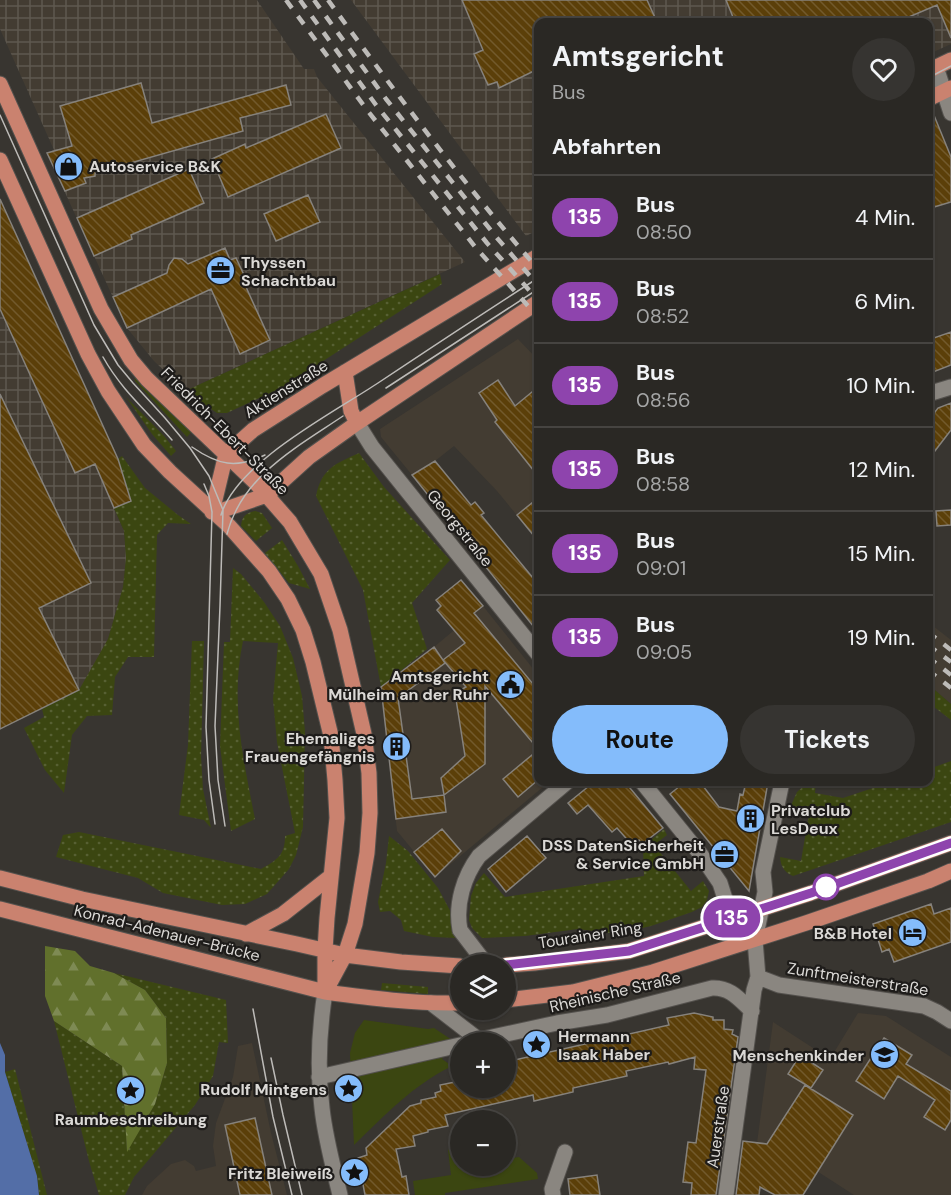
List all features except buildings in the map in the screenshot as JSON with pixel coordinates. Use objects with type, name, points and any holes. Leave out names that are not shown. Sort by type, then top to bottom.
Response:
[{"type":"main road","points":[[933,69],[951,60]]},
{"type":"main road","name":"Friedrich-Ebert-Straße","points":[[0,84],[101,309],[131,360],[147,379],[267,495],[290,522],[321,574],[340,630],[364,734],[369,773],[370,813],[367,853],[355,924],[345,955],[325,992]]},
{"type":"main road","points":[[933,97],[947,90]]},
{"type":"main road","name":"Friedrich-Ebert-Straße","points":[[0,160],[88,354],[108,391],[144,445],[229,526],[269,571],[288,599],[303,630],[331,736],[335,780],[337,818],[330,877],[325,950],[325,992]]},
{"type":"main road","name":"Aktienstraße","points":[[225,454],[253,430],[534,258]]},
{"type":"main road","points":[[225,454],[212,512],[267,495],[309,457],[534,305]]},
{"type":"main road","points":[[345,372],[351,411],[357,423]]},
{"type":"main road","name":"Tourainer Ring","points":[[516,964],[629,951],[804,895],[951,843]]},
{"type":"main road","points":[[516,999],[573,992],[632,978],[755,940],[951,871]]},
{"type":"main road","points":[[246,934],[283,914],[330,877]]},
{"type":"main road","name":"Konrad-Adenauer-Brücke","points":[[0,878],[82,899],[246,934]]},
{"type":"main road","name":"Konrad-Adenauer-Brücke","points":[[0,909],[325,992]]},
{"type":"main road","points":[[246,934],[345,955],[450,965]]},
{"type":"main road","points":[[325,992],[369,998],[450,1003]]},
{"type":"street","points":[[933,70],[947,90],[951,113]]},
{"type":"street","points":[[933,392],[951,387]]},
{"type":"street","name":"Georgstraße","points":[[357,423],[372,447],[534,649]]},
{"type":"street","points":[[478,954],[460,930],[459,923],[460,898],[471,865],[478,856],[562,786]]},
{"type":"street","points":[[645,786],[701,855],[720,883],[727,905],[755,940]]},
{"type":"street","name":"Auerstraße","points":[[726,1195],[754,990],[758,977],[755,940],[765,892],[763,872],[781,786]]},
{"type":"street","name":"Zunftmeisterstraße","points":[[758,977],[779,985],[924,1006],[951,1021]]},
{"type":"street","name":"Rheinische Straße","points":[[516,1032],[607,1016],[712,988],[728,990],[752,1011]]},
{"type":"street","name":"Friedrich-Ebert-Straße","points":[[325,992],[319,1037],[319,1077],[322,1110],[340,1195]]},
{"type":"street","name":"Rheinische Straße","points":[[431,1003],[464,1032]]},
{"type":"street","points":[[319,1077],[450,1047]]},
{"type":"street","points":[[553,1195],[552,1189],[566,1152]]},
{"type":"shaded area","points":[[0,0],[257,0],[304,69],[314,69],[317,77],[465,262],[185,391],[154,361],[127,328],[47,153],[54,150],[0,29]]},
{"type":"shaded area","points":[[351,0],[951,0],[951,44],[933,52],[933,18],[534,18],[534,232],[526,236]]},
{"type":"shaded area","points":[[0,199],[118,459],[131,501],[114,509],[124,531],[126,558],[123,587],[108,639],[83,686],[0,729]]},
{"type":"shaded area","points":[[518,339],[534,356],[534,536],[497,491],[454,446],[412,475],[381,437],[380,429]]},
{"type":"shaded area","points":[[483,606],[534,670],[534,786],[544,786],[435,877],[397,831],[381,687]]},
{"type":"shaded area","points":[[933,626],[951,640],[951,704],[933,688]]},
{"type":"shaded area","points":[[858,1013],[886,1016],[951,1057],[951,1195],[854,1195],[778,1146],[757,1143],[773,1022],[830,1059]]},
{"type":"shaded area","points":[[252,1043],[287,1195],[142,1195],[147,1186],[171,1164],[185,1160],[194,1166],[196,1171],[216,1166],[213,1146],[216,1123],[233,1077],[238,1046]]},
{"type":"green space","points":[[440,274],[442,284],[283,387],[227,413],[217,413],[185,391]]},
{"type":"green space","points":[[135,377],[192,431],[187,437],[135,381]]},
{"type":"green space","points":[[126,397],[176,451],[171,456],[152,434]]},
{"type":"green space","points":[[359,453],[384,487],[450,560],[412,603],[427,649],[381,687],[363,590],[316,496],[322,479],[331,468]]},
{"type":"green space","points":[[122,456],[145,488],[191,524],[168,523],[157,535],[154,657],[128,657],[115,677],[112,715],[87,716],[72,735],[64,793],[45,770],[24,728],[44,717],[42,709],[79,690],[108,639],[123,587],[126,558],[124,531],[114,508],[131,500],[118,459]]},
{"type":"green space","points":[[255,511],[262,513],[272,528],[256,541],[241,526],[245,516]]},
{"type":"green space","points":[[282,540],[310,589],[289,583],[265,553]]},
{"type":"green space","points":[[233,568],[241,574],[264,602],[280,626],[293,658],[302,696],[305,732],[303,827],[296,855],[289,869],[267,894],[245,904],[222,905],[163,893],[138,878],[56,857],[63,835],[79,832],[261,869],[272,863],[282,852],[285,836],[295,833],[277,742],[273,699],[278,643],[243,641],[239,664],[238,708],[255,819],[231,831],[220,746],[224,642],[230,642]]},
{"type":"green space","points":[[192,641],[204,641],[201,757],[203,789],[211,828],[204,820],[179,815],[188,745]]},
{"type":"green space","points":[[933,688],[951,704],[951,720],[933,706]]},
{"type":"green space","points":[[951,761],[951,822],[793,876],[783,869],[780,857],[801,861],[809,814],[789,810],[797,792],[804,786],[816,786],[815,793],[843,798],[879,786],[933,786],[933,768]]},
{"type":"green space","points":[[664,829],[667,835],[654,845],[691,891],[703,881],[709,891],[702,907],[651,926],[617,934],[578,929],[525,936],[482,938],[472,928],[469,920],[471,896],[476,883],[484,873],[505,897],[644,876],[643,847]]},
{"type":"green space","points":[[389,836],[408,851],[438,888],[454,918],[457,938],[433,937],[404,931],[401,920],[390,911],[380,912],[378,902]]},
{"type":"green space","points":[[45,946],[75,951],[90,966],[114,973],[145,990],[166,1018],[167,1063],[155,1104],[127,1152],[122,1066],[54,1021],[45,996]]},
{"type":"green space","points":[[114,973],[226,1000],[228,1043],[219,1042],[213,1076],[195,1105],[134,1177],[125,1195],[99,1195],[54,1021],[122,1066],[127,1151],[155,1104],[167,1063],[166,1018],[145,990]]},
{"type":"green space","points":[[382,983],[428,987],[428,994],[381,990]]},
{"type":"green space","points":[[364,1020],[434,1028],[450,1039],[450,1044],[442,1059],[450,1067],[424,1082],[354,1145],[350,1053],[355,1033]]},
{"type":"green space","points":[[15,1069],[47,1195],[39,1195],[37,1176],[5,1072]]},
{"type":"green space","points":[[516,1157],[519,1157],[537,1173],[538,1179],[445,1193],[445,1195],[415,1195],[413,1181],[450,1175],[516,1176]]},
{"type":"water","points":[[0,1043],[5,1055],[5,1072],[37,1176],[39,1195],[0,1195]]},
{"type":"tram line","points":[[933,75],[951,66]]},
{"type":"tram line","points":[[0,115],[94,325],[118,365],[190,448],[209,476],[223,510],[215,726],[218,780],[225,826]]},
{"type":"tram line","points":[[221,515],[230,495],[246,476],[289,440],[534,281]]},
{"type":"tram line","points":[[386,388],[534,292]]},
{"type":"tram line","points":[[103,357],[127,391],[172,440]]},
{"type":"tram line","points":[[227,534],[234,514],[258,479],[290,452],[343,416]]},
{"type":"tram line","points":[[192,447],[210,458],[227,463],[245,462],[265,455]]},
{"type":"tram line","points":[[204,484],[212,512],[206,727],[209,780],[215,824]]},
{"type":"tram line","points":[[253,1009],[273,1117],[292,1195]]},
{"type":"tram line","points":[[271,1058],[302,1195]]},
{"type":"railway","points":[[286,0],[367,110],[476,248],[534,313]]},
{"type":"railway","points":[[300,0],[376,105],[487,243],[534,296]]},
{"type":"railway","points":[[314,0],[386,99],[497,238],[534,280]]},
{"type":"railway","points":[[328,0],[430,137],[534,264]]},
{"type":"railway","points":[[933,636],[951,650]]},
{"type":"railway","points":[[933,649],[951,662]]},
{"type":"railway","points":[[933,661],[951,675]]},
{"type":"railway","points":[[933,674],[951,688]]},
{"type":"bus line","name":"135","points":[[516,964],[629,951],[811,893],[951,843]]},
{"type":"place","name":"Autoservice B&K","points":[[68,166]]},
{"type":"place","name":"Thyssen Schachtbau","points":[[220,271]]},
{"type":"place","name":"Amtsgericht Mülheim an der Ruhr","points":[[510,685]]},
{"type":"place","name":"Ehemaliges Frauengefängnis","points":[[396,747]]},
{"type":"place","name":"Privatclub LesDeux","points":[[750,819]]},
{"type":"place","name":"DSS DatenSicherheit & Service GmbH","points":[[725,854]]},
{"type":"place","name":"B&B Hotel","points":[[913,933]]},
{"type":"place","name":"Hermann Isaak Haber","points":[[537,1045]]},
{"type":"place","name":"Menschenkinder","points":[[885,1055]]},
{"type":"place","name":"Rudolf Mintgens","points":[[348,1089]]},
{"type":"place","name":"Raumbeschreibung","points":[[131,1091]]},
{"type":"place","name":"Fritz Bleiweiß","points":[[354,1173]]}]
